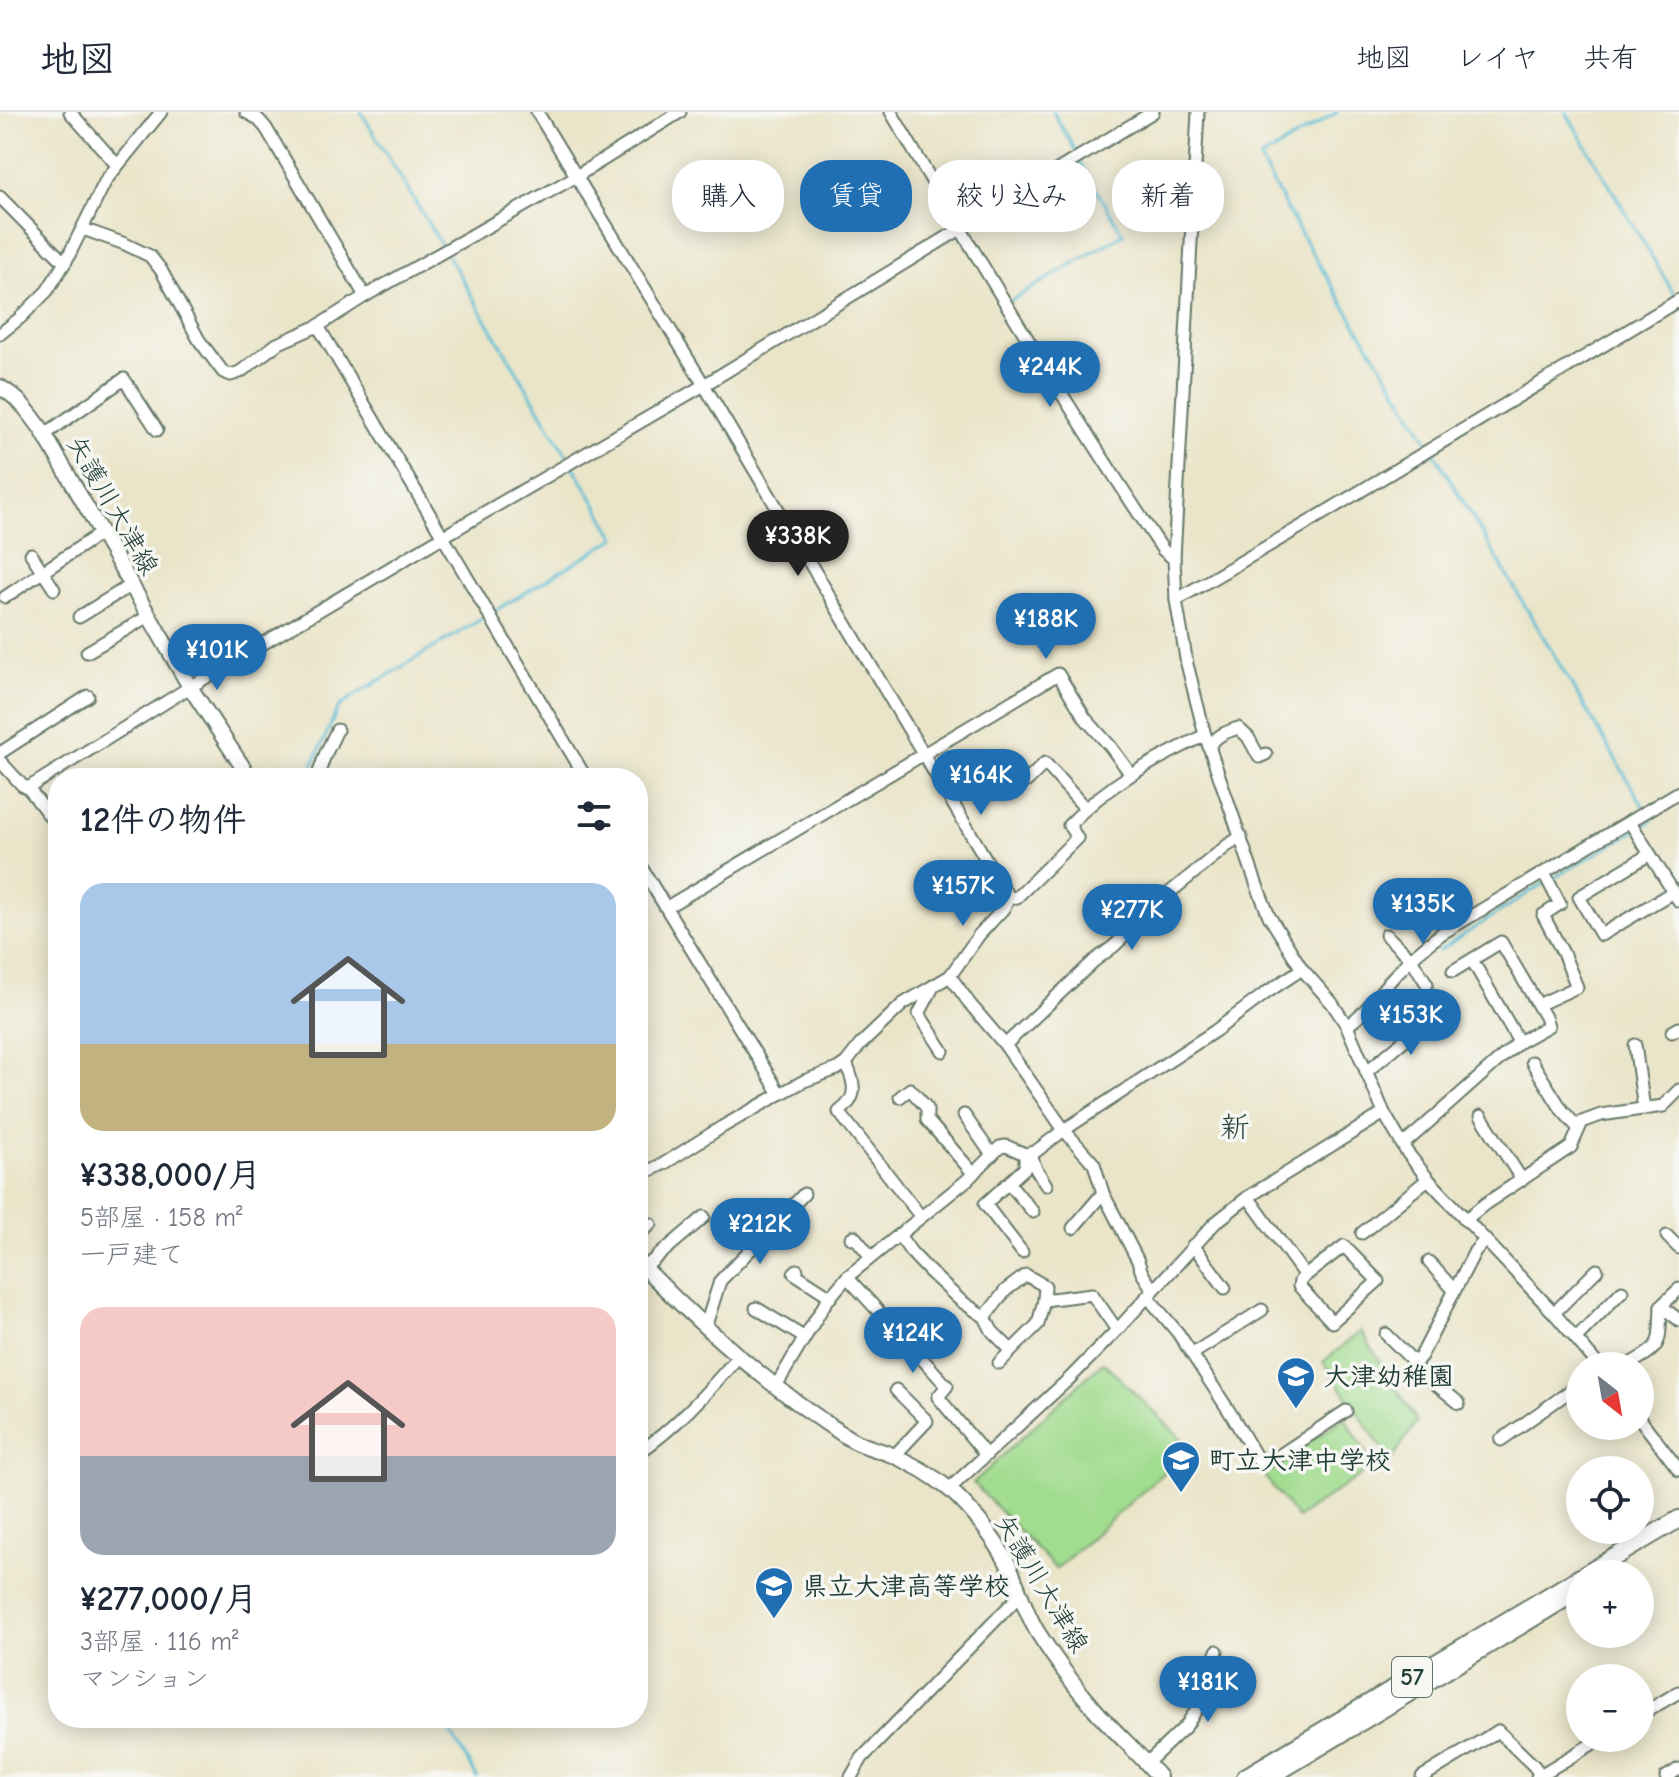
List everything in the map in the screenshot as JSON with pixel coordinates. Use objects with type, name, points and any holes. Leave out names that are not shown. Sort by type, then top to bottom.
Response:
[{"type":"highway","points":[[1610,1560],[1679,1519]]},
{"type":"highway","points":[[1630,1560],[1679,1530]]},
{"type":"highway","name":"57","points":[[1245,1777],[1566,1585]]},
{"type":"highway","name":"57","points":[[1270,1777],[1566,1598]]},
{"type":"main road","name":"矢護川大津線","points":[[0,387],[29,411],[190,687],[243,768]]},
{"type":"main road","name":"矢護川大津線","points":[[648,1271],[687,1312],[776,1386],[850,1439],[894,1456],[949,1489],[977,1519],[1008,1564],[1028,1615],[1092,1707],[1159,1777]]},
{"type":"street","points":[[70,112],[117,165]]},
{"type":"street","points":[[0,334],[47,291],[66,261],[106,180],[161,112]]},
{"type":"street","points":[[246,112],[266,128],[365,296]]},
{"type":"street","points":[[537,112],[704,385],[1009,898]]},
{"type":"street","points":[[83,229],[150,256],[161,270],[199,340],[223,372],[231,375],[240,372],[277,344],[318,326],[575,177],[680,112]]},
{"type":"street","points":[[891,112],[928,176]]},
{"type":"street","points":[[1073,160],[1153,112]]},
{"type":"street","points":[[1198,112],[1174,559],[1176,600],[1187,664],[1205,735],[1269,916],[1302,969],[1332,1003],[1347,1026],[1384,1113],[1403,1145],[1428,1179],[1588,1352]]},
{"type":"street","points":[[0,197],[66,261]]},
{"type":"street","points":[[60,768],[190,687],[704,385],[954,232]]},
{"type":"street","points":[[961,232],[1100,457],[1163,550],[1174,559]]},
{"type":"street","points":[[1176,600],[1679,300]]},
{"type":"street","points":[[318,326],[580,768]]},
{"type":"street","points":[[44,435],[124,379],[157,430]]},
{"type":"street","points":[[5,597],[101,533]]},
{"type":"street","points":[[31,554],[54,589]]},
{"type":"street","points":[[79,617],[131,585]]},
{"type":"street","points":[[87,652],[149,616]]},
{"type":"street","points":[[667,907],[1058,674],[1085,718],[1130,773]]},
{"type":"street","points":[[0,753],[88,696]]},
{"type":"street","points":[[1210,747],[1220,735],[1238,728],[1248,737],[1259,757],[1266,754]]},
{"type":"street","points":[[320,768],[337,730]]},
{"type":"street","points":[[1009,898],[1017,897],[1077,838],[1069,825],[1085,808],[1130,773],[1205,735]]},
{"type":"street","points":[[0,761],[28,788],[48,814]]},
{"type":"street","points":[[1027,781],[1045,763],[1085,808]]},
{"type":"street","points":[[28,788],[48,776]]},
{"type":"street","points":[[1347,1026],[1358,1019],[1411,959],[1441,934],[1679,792]]},
{"type":"street","points":[[1579,897],[1601,935],[1676,896],[1630,822]]},
{"type":"street","points":[[1005,1045],[1146,914],[1241,837]]},
{"type":"street","points":[[1538,1005],[1577,987],[1543,915],[1650,854]]},
{"type":"street","points":[[1544,873],[1560,904]]},
{"type":"street","points":[[648,878],[780,1094]]},
{"type":"street","points":[[648,1171],[780,1094],[846,1063],[860,1045],[903,1004],[950,976],[1009,898]]},
{"type":"street","points":[[1386,935],[1411,959],[1427,984]]},
{"type":"street","points":[[1403,1145],[1519,1042],[1548,1026],[1501,942],[1453,971]]},
{"type":"street","points":[[1472,960],[1519,1042]]},
{"type":"street","points":[[776,1386],[831,1297],[847,1277],[967,1180],[1000,1147],[1006,1146],[1028,1154],[1035,1152],[1302,969]]},
{"type":"street","points":[[950,976],[1005,1045],[1064,1130],[1094,1164],[1103,1193],[1138,1261],[1150,1293],[1231,1414],[1261,1465],[1346,1411]]},
{"type":"street","points":[[934,985],[919,1014],[943,1051]]},
{"type":"street","points":[[1366,1072],[1425,1023],[1443,1018]]},
{"type":"street","points":[[1635,1045],[1644,1109]]},
{"type":"street","points":[[1532,1062],[1562,1110],[1579,1129]]},
{"type":"street","points":[[846,1063],[854,1090],[849,1105],[839,1112],[921,1217]]},
{"type":"street","points":[[900,1097],[910,1089],[927,1108],[927,1120],[973,1173]]},
{"type":"street","points":[[1465,1220],[1571,1147],[1582,1122],[1601,1115],[1663,1106],[1677,1096]]},
{"type":"street","points":[[949,1489],[1070,1378],[1215,1223],[1248,1197],[1384,1113]]},
{"type":"street","points":[[964,1115],[992,1155]]},
{"type":"street","points":[[1481,1116],[1522,1180]]},
{"type":"street","points":[[1022,1252],[985,1204],[1025,1168],[1028,1154]]},
{"type":"street","points":[[1028,1154],[1046,1185]]},
{"type":"street","points":[[1362,1233],[1428,1179]]},
{"type":"street","points":[[1009,1183],[1033,1212]]},
{"type":"street","points":[[1073,1228],[1103,1193]]},
{"type":"street","points":[[705,1328],[720,1281],[804,1194]]},
{"type":"street","points":[[1248,1197],[1305,1276]]},
{"type":"street","points":[[648,1259],[704,1217]]},
{"type":"street","points":[[899,1235],[930,1272],[961,1301],[985,1317],[992,1331],[1011,1350]]},
{"type":"street","points":[[851,1238],[854,1236],[871,1257]]},
{"type":"street","points":[[1667,1236],[1679,1248]]},
{"type":"street","points":[[1415,1363],[1475,1251],[1485,1240]]},
{"type":"street","points":[[1193,1245],[1225,1288]]},
{"type":"street","points":[[1344,1246],[1378,1281],[1332,1322],[1299,1286],[1305,1276],[1344,1246]]},
{"type":"street","points":[[1429,1262],[1454,1290]]},
{"type":"street","points":[[797,1270],[794,1273],[831,1297]]},
{"type":"street","points":[[1554,1313],[1597,1270]]},
{"type":"street","points":[[985,1317],[1006,1290],[1026,1275],[1045,1286],[1038,1324],[999,1363]]},
{"type":"street","points":[[847,1277],[947,1386],[938,1397],[986,1455]]},
{"type":"street","points":[[1650,1352],[1659,1339],[1661,1306],[1679,1289]]},
{"type":"street","points":[[1576,1338],[1622,1291]]},
{"type":"street","points":[[1044,1300],[1092,1294],[1117,1330]]},
{"type":"street","points":[[1661,1306],[1679,1320]]},
{"type":"street","points":[[756,1308],[805,1338]]},
{"type":"street","points":[[1192,1354],[1262,1310]]},
{"type":"street","points":[[1386,1334],[1415,1363],[1417,1369],[1459,1403]]},
{"type":"street","points":[[648,1446],[701,1399],[738,1357]]},
{"type":"street","points":[[894,1456],[927,1421],[896,1390]]},
{"type":"street","points":[[1501,1440],[1566,1394]]},
{"type":"street","points":[[1654,1437],[1679,1470]]},
{"type":"street","points":[[851,1777],[874,1745],[1020,1595]]},
{"type":"street","points":[[1147,1763],[1186,1726],[1198,1707],[1217,1651]]},
{"type":"street","points":[[1654,1707],[1679,1692]]},
{"type":"street","points":[[1422,1777],[1498,1731],[1540,1776],[1579,1752]]},
{"type":"street","points":[[1666,1777],[1679,1769]]},
{"type":"green space","points":[[1361,1331],[1417,1421],[1391,1461],[1323,1362]]},
{"type":"green space","points":[[1103,1362],[1191,1448],[1056,1569],[973,1483]]},
{"type":"green space","points":[[1345,1418],[1374,1466],[1297,1518],[1262,1473]]},
{"type":"waterway","points":[[361,112],[443,248]]},
{"type":"waterway","points":[[1053,112],[1077,153]]},
{"type":"waterway","points":[[1337,112],[1260,159],[1313,255],[1439,460],[1645,809]]},
{"type":"waterway","points":[[1566,112],[1677,299]]},
{"type":"waterway","points":[[1010,301],[1123,234],[1096,189]]},
{"type":"waterway","points":[[311,768],[338,708],[352,697],[616,538],[447,254]]},
{"type":"waterway","points":[[1439,951],[1528,893],[1652,821],[1648,815]]},
{"type":"waterway","points":[[448,1728],[477,1777]]},
{"type":"place","name":"大津幼稚園","points":[[1296,1410]]},
{"type":"place","name":"町立大津中学校","points":[[1181,1494]]},
{"type":"place","name":"県立大津高等学校","points":[[774,1620]]},
{"type":"district","name":"新","points":[[1235,1127]]}]
